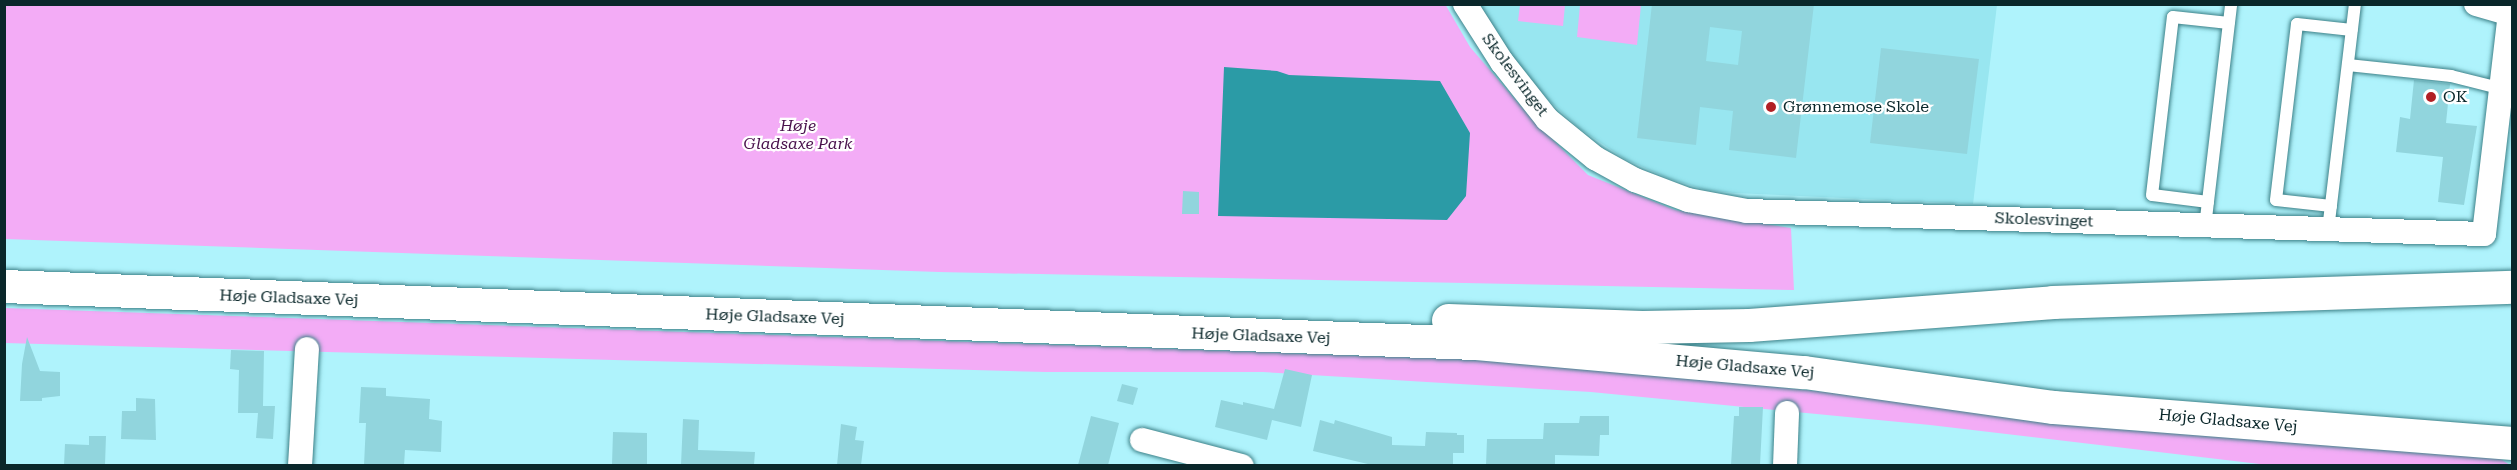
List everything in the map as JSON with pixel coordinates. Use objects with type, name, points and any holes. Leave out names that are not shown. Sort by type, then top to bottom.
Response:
[{"type":"street","name":"Skolesvinget","points":[[1465,4],[1502,62],[1547,119],[1595,158],[1635,180],[1688,200],[1747,211],[2205,227],[2330,218],[2484,234],[2506,90],[2512,11]]},
{"type":"street","points":[[2476,4],[2512,11]]},
{"type":"street","name":"Høje Gladsaxe Vej","points":[[4,267],[1642,327],[1749,325],[2053,302],[2512,287]]},
{"type":"street","points":[[2461,289],[2512,273]]},
{"type":"street","name":"Høje Gladsaxe Vej","points":[[4,286],[1476,343],[1804,372],[2054,407],[2512,443]]},
{"type":"street","points":[[300,465],[307,349]]},
{"type":"street","points":[[1785,465],[1786,413]]},
{"type":"street","points":[[1142,440],[1242,465]]},
{"type":"lane","points":[[2205,227],[2231,4]]},
{"type":"lane","points":[[2352,30],[2297,24],[2277,200],[2330,218],[2348,65],[2355,4]]},
{"type":"lane","points":[[2208,202],[2152,195],[2173,17],[2229,23]]},
{"type":"lane","points":[[2348,65],[2451,76],[2506,90]]},
{"type":"shaded area","name":"Grønnemose Skole","points":[[1479,5],[1997,5],[1973,204],[1735,193],[1706,190],[1668,178],[1625,159],[1579,128],[1538,90],[1509,53]]},
{"type":"shaded area","points":[[1224,67],[1277,71],[1289,75],[1440,81],[1470,133],[1466,196],[1447,220],[1218,216]]},
{"type":"green space","name":"Høje Gladsaxe Park","points":[[1445,4],[1470,47],[1532,119],[1588,175],[1675,210],[1791,228],[1794,290],[939,272],[5,239],[5,5]]},
{"type":"green space","points":[[1520,5],[1565,5],[1563,26],[1518,21]]},
{"type":"green space","points":[[1580,5],[1641,5],[1637,45],[1577,37]]},
{"type":"green space","points":[[5,308],[1512,361],[2499,458],[2510,465],[2268,465],[1930,425],[1591,392],[1263,372],[1046,372],[5,343]]},
{"type":"building","points":[[1652,4],[1814,4],[1796,158],[1729,150],[1733,111],[1700,107],[1696,145],[1637,138]],"holes":[[[1710,27],[1742,31],[1738,65],[1706,61]]]},
{"type":"building","points":[[1881,48],[1979,59],[1967,154],[1870,143]]},
{"type":"building","points":[[2414,80],[2450,84],[2446,123],[2477,126],[2464,205],[2438,202],[2443,157],[2396,152],[2400,117],[2410,119]]},
{"type":"building","points":[[1183,191],[1199,192],[1199,214],[1182,214]]},
{"type":"building","points":[[27,337],[40,371],[60,372],[60,396],[42,398],[42,401],[20,401],[22,364]]},
{"type":"building","points":[[231,350],[264,351],[263,406],[275,406],[273,439],[256,438],[258,413],[238,413],[239,370],[230,369]]},
{"type":"building","points":[[1285,369],[1312,375],[1301,427],[1272,420],[1267,440],[1215,427],[1221,400],[1274,409]]},
{"type":"building","points":[[1122,384],[1138,388],[1133,405],[1117,401]]},
{"type":"building","points":[[361,387],[386,388],[386,396],[430,399],[429,419],[442,421],[441,452],[405,450],[404,465],[364,465],[366,423],[359,423]]},
{"type":"building","points":[[136,398],[155,399],[156,440],[121,439],[122,411],[136,411]]},
{"type":"building","points":[[1739,407],[1763,407],[1760,465],[1731,465],[1734,416],[1739,416]]},
{"type":"building","points":[[1091,416],[1119,423],[1108,465],[1078,465]]},
{"type":"building","points":[[1580,416],[1609,416],[1609,435],[1600,435],[1599,456],[1555,455],[1555,465],[1486,465],[1487,439],[1543,439],[1544,423],[1579,423]]},
{"type":"building","points":[[683,419],[699,420],[698,450],[755,452],[754,465],[681,465]]},
{"type":"building","points":[[1320,420],[1334,424],[1335,420],[1392,437],[1392,445],[1425,446],[1426,432],[1457,433],[1457,435],[1464,435],[1464,453],[1453,453],[1453,465],[1372,465],[1313,451]]},
{"type":"building","points":[[841,424],[857,427],[855,440],[864,441],[861,465],[837,465]]},
{"type":"building","points":[[613,432],[647,433],[647,465],[612,465]]},
{"type":"building","points":[[89,436],[106,436],[105,465],[64,465],[65,444],[89,445]]},
{"type":"place","name":"OK","points":[[2431,97]]},
{"type":"place","name":"Grønnemose Skole","points":[[1771,107]]}]
